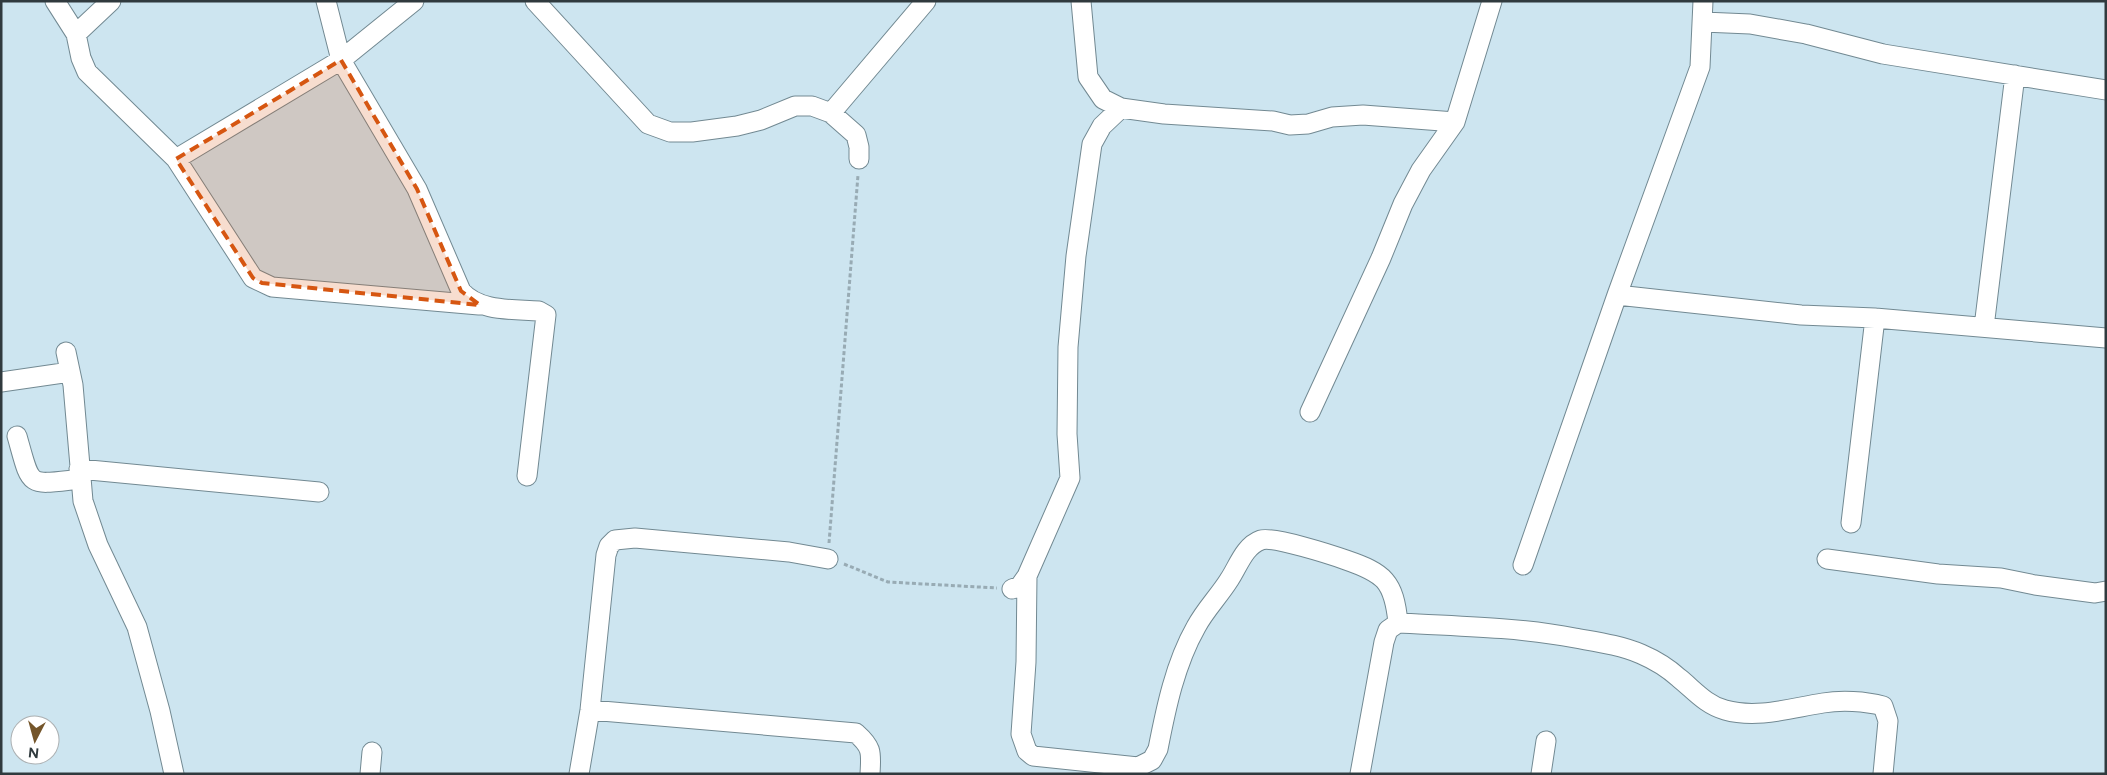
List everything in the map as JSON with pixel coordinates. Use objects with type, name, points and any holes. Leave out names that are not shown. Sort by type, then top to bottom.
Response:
[{"type":"street","points":[[55,1],[76,34],[81,58],[87,72],[176,159],[252,278],[272,287],[539,311],[546,315],[527,476]]},
{"type":"street","points":[[76,34],[111,1]]},
{"type":"street","points":[[326,1],[341,60],[416,189],[461,291],[468,299],[480,305]]},
{"type":"street","points":[[176,159],[341,60],[414,1]]},
{"type":"street","points":[[535,1],[648,124],[670,132],[692,132],[736,126],[761,120],[795,106],[812,106],[830,113],[856,135],[860,159]]},
{"type":"street","points":[[830,113],[926,1]]},
{"type":"street","points":[[1081,1],[1088,77],[1103,99],[1121,108],[1164,114],[1272,121],[1290,125],[1308,124],[1332,117],[1363,115],[1455,122]]},
{"type":"street","points":[[1310,412],[1381,258],[1403,204],[1421,170],[1455,122],[1492,1]]},
{"type":"street","points":[[1523,565],[1616,296],[1700,67],[1704,22],[1703,1]]},
{"type":"street","points":[[1704,22],[1750,24],[1806,34],[1883,54],[2106,90]]},
{"type":"street","points":[[1984,327],[2015,75]]},
{"type":"street","points":[[1012,589],[1020,586],[1027,576],[1070,478],[1067,434],[1068,347],[1076,256],[1092,144],[1102,126],[1121,108]]},
{"type":"street","points":[[1616,296],[1802,316],[1875,318],[2106,338]]},
{"type":"street","points":[[1851,523],[1875,318]]},
{"type":"street","points":[[66,352],[70,372],[84,501],[98,545],[137,627],[160,711],[174,774]]},
{"type":"street","points":[[1,382],[70,372]]},
{"type":"street","points":[[17,436],[28,476],[34,482],[42,484],[80,474],[319,492]]},
{"type":"street","points":[[579,774],[590,710],[606,555],[609,546],[615,540],[635,538],[789,552],[828,559]]},
{"type":"street","points":[[1027,576],[1026,662],[1021,734],[1027,751],[1033,756],[1138,767],[1152,760],[1158,749],[1175,676],[1196,626],[1229,580],[1245,552],[1261,540],[1269,539],[1285,543],[1371,568],[1386,581],[1396,605],[1398,623]]},
{"type":"street","points":[[1826,559],[1938,574],[2001,578],[2035,585],[2095,593],[2106,591]]},
{"type":"street","points":[[1360,774],[1384,642],[1388,630],[1398,623],[1544,632],[1620,646],[1661,664],[1701,698],[1724,710],[1776,712],[1824,703],[1866,703],[1883,706],[1888,721],[1883,774]]},
{"type":"street","points":[[590,710],[856,733],[871,751],[870,774]]},
{"type":"street","points":[[1541,774],[1546,741]]},
{"type":"street","points":[[370,774],[372,752]]},
{"type":"path","points":[[860,159],[828,559],[888,582],[1012,589]]},
{"type":"highlighted area","points":[[341,60],[417,189],[461,291],[480,305],[262,283],[253,278],[176,159]]}]
